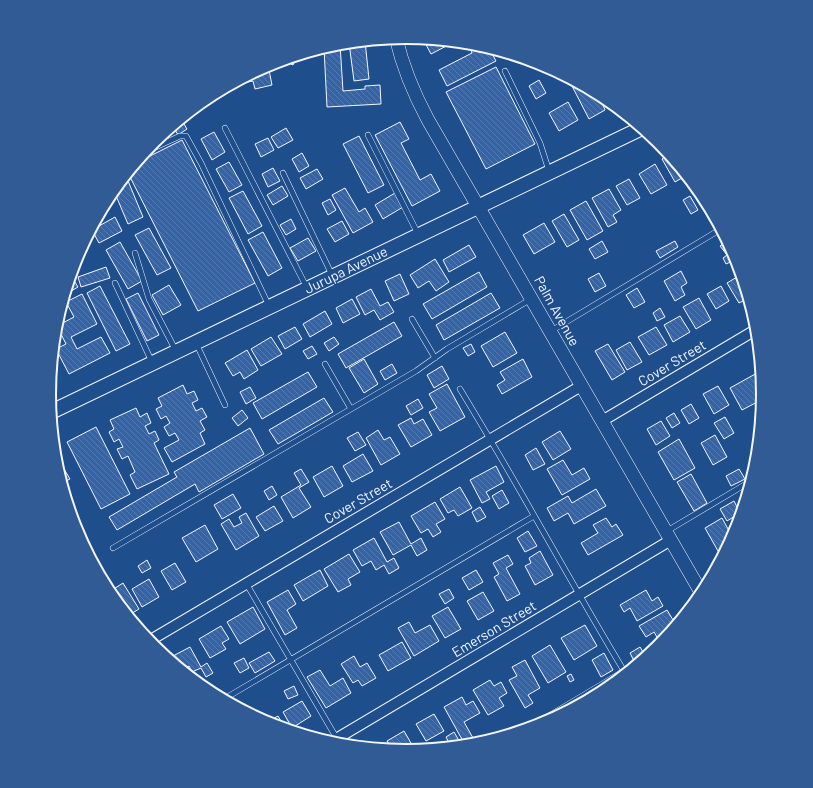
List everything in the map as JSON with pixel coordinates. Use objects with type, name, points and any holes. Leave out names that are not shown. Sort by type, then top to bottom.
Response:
[{"type":"main road","name":"Jurupa Avenue","points":[[57,409],[637,131]]},
{"type":"street","name":"Palm Avenue","points":[[398,44],[405,71],[414,95],[479,205],[581,386],[698,588]]},
{"type":"street","name":"Cover Street","points":[[602,422],[751,332]]},
{"type":"street","name":"Cover Street","points":[[155,637],[581,386]]},
{"type":"street","name":"Emerson Street","points":[[343,738],[578,595],[668,536]]},
{"type":"lane","points":[[504,71],[540,143],[550,172]]},
{"type":"lane","points":[[225,128],[307,289]]},
{"type":"lane","points":[[368,135],[418,235]]},
{"type":"lane","points":[[162,144],[180,136],[186,136],[270,307]]},
{"type":"lane","points":[[283,173],[333,276]]},
{"type":"lane","points":[[550,331],[716,232]]},
{"type":"lane","points":[[135,253],[149,299],[176,352]]},
{"type":"lane","points":[[115,283],[153,363]]},
{"type":"lane","points":[[113,548],[416,371],[532,299]]},
{"type":"lane","points":[[412,319],[435,358]]},
{"type":"lane","points":[[196,342],[225,405]]},
{"type":"lane","points":[[325,364],[351,409]]},
{"type":"lane","points":[[460,389],[491,439],[578,595],[623,669]]},
{"type":"lane","points":[[668,536],[745,485]]},
{"type":"lane","points":[[229,696],[534,516]]},
{"type":"lane","points":[[246,583],[332,736]]},
{"type":"lane","points":[[575,700],[604,683]]},
{"type":"building","points":[[426,45],[446,46],[431,54]]},
{"type":"building","points":[[366,47],[369,79],[354,81],[350,49]]},
{"type":"building","points":[[471,50],[493,55],[496,61],[447,86],[439,70],[472,53]]},
{"type":"building","points":[[340,51],[343,91],[365,89],[365,86],[380,85],[381,104],[327,107],[324,54]]},
{"type":"building","points":[[496,67],[535,144],[486,169],[446,92]]},
{"type":"building","points":[[270,72],[272,85],[255,89],[253,81],[249,82]]},
{"type":"building","points":[[539,80],[546,93],[536,99],[529,86]]},
{"type":"building","points":[[572,86],[603,104],[605,110],[589,119]]},
{"type":"building","points":[[568,102],[578,120],[559,131],[549,113]]},
{"type":"building","points":[[400,122],[409,139],[401,143],[420,180],[431,174],[440,191],[412,206],[375,135]]},
{"type":"building","points":[[184,124],[187,129],[178,135],[176,131]]},
{"type":"building","points":[[286,128],[293,140],[278,148],[271,137]]},
{"type":"building","points":[[214,132],[225,152],[212,160],[201,139]]},
{"type":"building","points":[[359,136],[384,185],[368,193],[343,144]]},
{"type":"building","points":[[268,138],[274,150],[261,157],[255,144]]},
{"type":"building","points":[[182,140],[255,283],[198,311],[131,179],[150,156]]},
{"type":"building","points":[[302,153],[309,166],[299,172],[292,159]]},
{"type":"building","points":[[664,157],[682,178],[675,182],[662,159]]},
{"type":"building","points":[[229,162],[242,185],[229,192],[216,169]]},
{"type":"building","points":[[655,164],[667,185],[651,194],[639,174]]},
{"type":"building","points":[[273,168],[280,181],[268,187],[262,174]]},
{"type":"building","points":[[317,169],[323,179],[306,189],[300,178]]},
{"type":"building","points":[[629,179],[640,198],[627,205],[616,186]]},
{"type":"building","points":[[128,182],[143,217],[128,224],[117,198]]},
{"type":"building","points":[[282,186],[288,196],[273,205],[267,195]]},
{"type":"building","points":[[345,188],[359,212],[365,208],[373,222],[353,233],[332,195]]},
{"type":"building","points":[[609,189],[621,210],[613,215],[617,222],[608,227],[592,198]]},
{"type":"building","points":[[243,191],[262,226],[248,234],[229,198]]},
{"type":"building","points":[[395,193],[403,207],[383,219],[375,205]]},
{"type":"building","points":[[690,196],[698,210],[691,214],[683,200]]},
{"type":"building","points":[[330,199],[336,210],[328,215],[322,203]]},
{"type":"building","points":[[586,201],[603,231],[587,240],[570,210]]},
{"type":"building","points":[[564,214],[579,240],[567,247],[552,221]]},
{"type":"building","points":[[115,217],[122,231],[99,243],[95,235],[100,226]]},
{"type":"building","points":[[291,219],[296,229],[286,235],[280,225]]},
{"type":"building","points":[[342,221],[349,234],[335,242],[327,229]]},
{"type":"building","points":[[544,223],[555,242],[534,254],[523,235]]},
{"type":"building","points":[[149,228],[171,268],[157,275],[135,235]]},
{"type":"building","points":[[263,232],[282,268],[268,276],[248,240]]},
{"type":"building","points":[[308,238],[316,251],[298,261],[290,248]]},
{"type":"building","points":[[602,241],[608,252],[595,259],[589,249]]},
{"type":"building","points":[[675,241],[678,247],[660,258],[656,251]]},
{"type":"building","points":[[120,242],[142,281],[128,289],[106,250]]},
{"type":"building","points":[[469,245],[476,257],[449,272],[443,260]]},
{"type":"building","points":[[723,245],[731,262],[726,264],[723,258],[727,255],[720,246]]},
{"type":"building","points":[[435,259],[449,282],[436,291],[429,281],[418,288],[410,275]]},
{"type":"building","points":[[106,267],[110,278],[81,287],[78,277]]},
{"type":"building","points":[[681,271],[687,283],[681,287],[685,295],[675,301],[664,281]]},
{"type":"building","points":[[479,272],[487,287],[432,319],[423,304]]},
{"type":"building","points":[[599,273],[606,286],[595,292],[588,279]]},
{"type":"building","points":[[400,274],[409,294],[394,301],[385,281]]},
{"type":"building","points":[[737,277],[744,300],[739,303],[727,283]]},
{"type":"building","points":[[75,282],[78,287],[72,291]]},
{"type":"building","points":[[169,285],[181,305],[163,315],[152,295]]},
{"type":"building","points":[[100,286],[130,344],[116,351],[87,293]]},
{"type":"building","points":[[721,286],[729,301],[716,309],[707,294]]},
{"type":"building","points":[[637,288],[645,302],[634,308],[626,295]]},
{"type":"building","points":[[371,289],[380,306],[388,302],[394,312],[380,320],[374,310],[365,315],[356,297]]},
{"type":"building","points":[[138,293],[159,335],[147,341],[126,299]]},
{"type":"building","points":[[491,293],[500,308],[444,340],[436,325]]},
{"type":"building","points":[[82,294],[97,324],[71,337],[77,349],[101,337],[110,353],[69,374],[58,354],[59,347],[66,344],[61,335],[64,322],[74,317],[68,305],[69,301]]},
{"type":"building","points":[[699,298],[711,320],[696,329],[683,307]]},
{"type":"building","points":[[352,299],[360,314],[343,323],[336,308]]},
{"type":"building","points":[[660,308],[665,317],[657,321],[653,313]]},
{"type":"building","points":[[325,311],[332,324],[310,337],[303,324]]},
{"type":"building","points":[[680,316],[690,332],[673,342],[664,325]]},
{"type":"building","points":[[394,322],[402,336],[346,368],[338,354]]},
{"type":"building","points":[[295,327],[302,339],[285,349],[278,336]]},
{"type":"building","points":[[656,327],[667,345],[649,355],[638,337]]},
{"type":"building","points":[[505,332],[517,353],[493,367],[481,346]]},
{"type":"building","points":[[271,337],[282,354],[261,366],[251,349]]},
{"type":"building","points":[[334,337],[339,344],[329,351],[324,343]]},
{"type":"building","points":[[630,342],[642,362],[627,370],[616,350]]},
{"type":"building","points":[[471,344],[475,352],[468,356],[463,348]]},
{"type":"building","points":[[608,344],[625,372],[612,380],[595,351]]},
{"type":"building","points":[[312,346],[317,354],[308,359],[303,351]]},
{"type":"building","points":[[247,350],[258,370],[244,379],[240,372],[233,376],[225,363]]},
{"type":"building","points":[[364,359],[378,384],[364,393],[349,368]]},
{"type":"building","points":[[523,359],[532,377],[502,394],[497,385],[505,380],[500,372]]},
{"type":"building","points":[[392,364],[397,373],[385,380],[380,371]]},
{"type":"building","points":[[442,366],[449,379],[434,388],[427,375]]},
{"type":"building","points":[[308,372],[317,387],[262,419],[253,403]]},
{"type":"building","points":[[756,374],[756,403],[742,410],[730,388]]},
{"type":"building","points":[[447,384],[465,417],[440,431],[429,412],[437,408],[429,394]]},
{"type":"building","points":[[183,385],[187,394],[194,391],[198,400],[192,403],[196,411],[202,408],[207,417],[200,421],[205,430],[200,433],[205,444],[172,462],[164,448],[179,440],[175,433],[169,436],[164,427],[170,423],[166,416],[161,419],[156,409],[162,406],[158,398]]},
{"type":"building","points":[[718,386],[729,405],[714,414],[703,394]]},
{"type":"building","points":[[250,387],[256,398],[246,404],[240,392]]},
{"type":"building","points":[[324,398],[333,412],[278,444],[269,430]]},
{"type":"building","points":[[418,399],[423,408],[411,415],[406,406]]},
{"type":"building","points":[[691,404],[699,418],[689,424],[681,410]]},
{"type":"building","points":[[136,408],[140,417],[147,413],[151,423],[145,426],[149,434],[155,431],[159,440],[154,443],[169,474],[137,489],[130,475],[135,472],[128,456],[122,459],[117,449],[123,447],[119,439],[114,442],[109,432],[114,429],[110,420]]},
{"type":"building","points":[[242,410],[248,418],[238,426],[232,418]]},
{"type":"building","points":[[674,413],[680,423],[672,428],[666,418]]},
{"type":"building","points":[[725,417],[734,433],[724,439],[714,423]]},
{"type":"building","points":[[411,418],[414,424],[423,419],[432,435],[411,447],[398,425]]},
{"type":"building","points":[[661,421],[670,436],[656,445],[647,429]]},
{"type":"building","points":[[96,427],[130,494],[101,509],[67,442]]},
{"type":"building","points":[[250,428],[264,454],[199,492],[195,484],[117,530],[109,517],[177,477],[174,472]]},
{"type":"building","points":[[378,430],[384,440],[390,437],[400,454],[381,465],[366,438]]},
{"type":"building","points":[[560,431],[571,449],[553,460],[542,442]]},
{"type":"building","points":[[358,432],[366,445],[355,451],[347,438]]},
{"type":"building","points":[[715,435],[727,457],[713,465],[701,443]]},
{"type":"building","points":[[679,439],[695,468],[674,480],[658,452]]},
{"type":"building","points":[[536,448],[545,464],[533,470],[525,455]]},
{"type":"building","points":[[363,454],[373,471],[352,482],[343,466]]},
{"type":"building","points":[[563,460],[572,475],[584,468],[590,479],[562,495],[547,469]]},
{"type":"building","points":[[332,466],[343,486],[324,497],[313,477]]},
{"type":"building","points":[[496,466],[504,482],[486,492],[490,499],[482,503],[470,480]]},
{"type":"building","points":[[301,469],[309,482],[299,488],[311,507],[293,518],[281,497],[301,485],[294,473]]},
{"type":"building","points":[[739,469],[745,479],[731,486],[726,476]]},
{"type":"building","points":[[65,470],[70,479],[67,480]]},
{"type":"building","points":[[691,474],[707,503],[694,511],[677,482]]},
{"type":"building","points":[[272,486],[277,495],[269,500],[264,491]]},
{"type":"building","points":[[460,487],[472,508],[458,516],[454,510],[448,513],[440,499]]},
{"type":"building","points":[[596,489],[606,506],[574,524],[568,513],[554,521],[547,508],[568,496],[572,503]]},
{"type":"building","points":[[502,490],[509,503],[499,509],[492,496]]},
{"type":"building","points":[[233,494],[241,508],[222,519],[214,505]]},
{"type":"building","points":[[734,501],[738,508],[734,516],[727,521],[720,509]]},
{"type":"building","points":[[435,502],[445,519],[436,524],[441,532],[433,537],[428,529],[421,533],[411,516]]},
{"type":"building","points":[[274,506],[283,521],[265,531],[256,517]]},
{"type":"building","points":[[480,507],[486,517],[477,522],[472,512]]},
{"type":"building","points":[[246,513],[259,536],[236,550],[221,524],[229,519],[234,527],[242,523],[239,517]]},
{"type":"building","points":[[606,518],[612,527],[616,524],[623,535],[588,555],[581,543],[598,533],[593,525]]},
{"type":"building","points":[[722,518],[729,530],[718,551],[705,528]]},
{"type":"building","points":[[399,522],[411,544],[421,538],[427,550],[417,556],[411,545],[393,555],[380,532]]},
{"type":"building","points":[[205,525],[218,549],[196,562],[182,538]]},
{"type":"building","points":[[528,531],[537,546],[525,552],[517,538]]},
{"type":"building","points":[[374,538],[387,562],[394,558],[399,568],[389,574],[384,565],[376,570],[371,561],[362,566],[353,550]]},
{"type":"building","points":[[540,551],[553,575],[535,585],[525,566],[531,563],[529,558]]},
{"type":"building","points":[[349,554],[360,572],[348,579],[351,585],[338,592],[324,569]]},
{"type":"building","points":[[508,555],[513,564],[506,568],[520,594],[507,601],[494,577],[499,574],[493,563]]},
{"type":"building","points":[[147,560],[151,568],[142,573],[138,566]]},
{"type":"building","points":[[175,563],[186,582],[172,590],[161,571]]},
{"type":"building","points":[[320,570],[328,586],[303,601],[294,585]]},
{"type":"building","points":[[476,570],[483,582],[469,590],[462,578]]},
{"type":"building","points":[[149,579],[159,597],[142,607],[132,589]]},
{"type":"building","points":[[123,583],[139,609],[133,612],[115,588]]},
{"type":"building","points":[[449,589],[454,598],[445,604],[439,594]]},
{"type":"building","points":[[288,590],[296,604],[287,610],[297,628],[285,635],[267,602]]},
{"type":"building","points":[[646,590],[652,601],[658,597],[663,606],[637,621],[630,608],[624,612],[620,605]]},
{"type":"building","points":[[483,592],[494,611],[478,620],[467,601]]},
{"type":"building","points":[[253,607],[265,629],[240,644],[227,622]]},
{"type":"building","points":[[448,607],[461,629],[445,638],[432,616]]},
{"type":"building","points":[[667,610],[673,621],[657,638],[654,632],[646,637],[639,626]]},
{"type":"building","points":[[409,622],[415,633],[430,625],[439,641],[414,656],[398,628]]},
{"type":"building","points":[[585,625],[597,646],[574,660],[561,638]]},
{"type":"building","points":[[221,626],[229,639],[222,643],[226,649],[210,658],[199,639]]},
{"type":"building","points":[[402,642],[411,658],[388,671],[379,655]]},
{"type":"building","points":[[550,645],[566,672],[548,683],[532,656]]},
{"type":"building","points":[[190,647],[201,667],[207,663],[213,673],[206,677],[201,668],[193,672],[189,666],[187,667],[174,655]]},
{"type":"building","points":[[640,647],[643,652],[634,660],[630,653]]},
{"type":"building","points":[[269,652],[275,661],[255,673],[249,663]]},
{"type":"building","points":[[604,653],[613,670],[601,677],[592,660]]},
{"type":"building","points":[[354,656],[360,667],[367,663],[376,678],[362,686],[358,680],[353,683],[341,664]]},
{"type":"building","points":[[244,658],[249,668],[240,673],[234,663]]},
{"type":"building","points":[[525,660],[540,688],[528,695],[533,703],[525,708],[509,680],[517,676],[512,667]]},
{"type":"building","points":[[320,670],[330,686],[343,678],[351,693],[326,708],[307,677]]},
{"type":"building","points":[[571,674],[574,680],[570,682],[567,676]]},
{"type":"building","points":[[490,680],[494,686],[501,682],[507,693],[499,698],[504,706],[488,715],[473,690]]},
{"type":"building","points":[[294,686],[298,695],[288,699],[284,691]]},
{"type":"building","points":[[462,697],[466,705],[473,701],[480,713],[464,722],[473,737],[462,739],[444,707]]},
{"type":"building","points":[[302,701],[311,716],[296,726],[289,723],[283,712]]},
{"type":"building","points":[[434,714],[444,731],[426,741],[416,724]]},
{"type":"building","points":[[404,731],[411,744],[388,743],[387,741]]},
{"type":"building","points":[[454,732],[459,740],[448,741],[446,737]]}]
